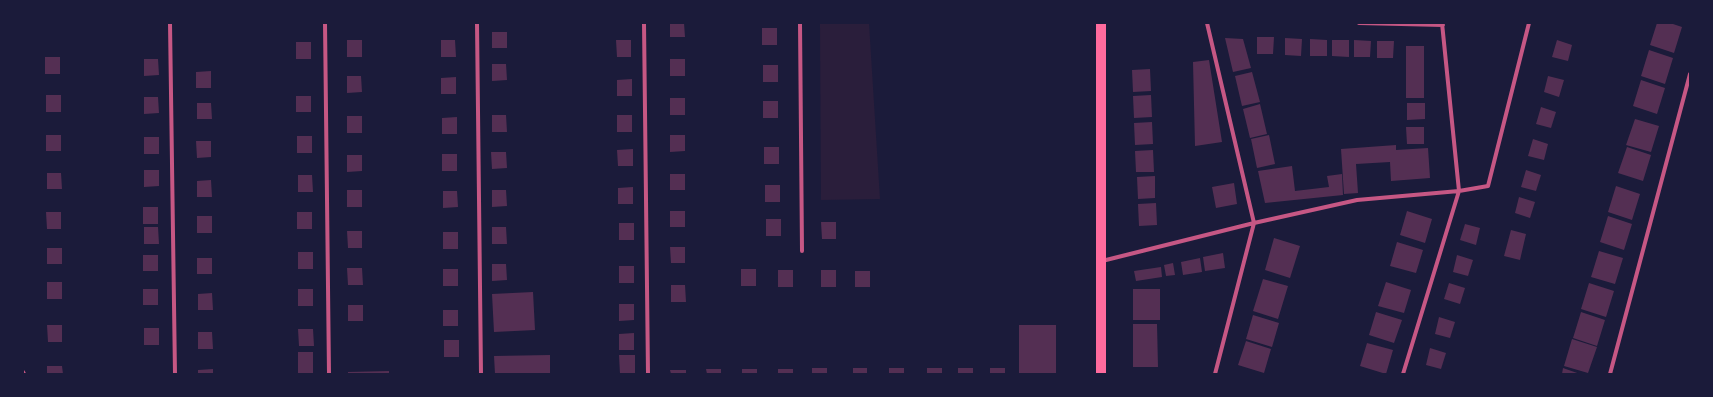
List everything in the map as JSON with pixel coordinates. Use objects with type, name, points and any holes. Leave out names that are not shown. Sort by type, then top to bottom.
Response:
[{"type":"main road","points":[[1101,23],[1101,374]]},
{"type":"street","points":[[170,23],[175,374]]},
{"type":"street","points":[[324,23],[329,374]]},
{"type":"street","points":[[477,23],[481,374]]},
{"type":"street","points":[[644,23],[648,374]]},
{"type":"street","points":[[800,23],[802,251]]},
{"type":"street","points":[[1207,23],[1254,223],[1215,374]]},
{"type":"street","points":[[1359,23],[1442,24],[1459,190],[1403,374]]},
{"type":"street","points":[[1101,261],[1254,223],[1357,200],[1488,186],[1529,23]]},
{"type":"street","points":[[1610,374],[1690,74]]},
{"type":"shaded area","points":[[820,23],[869,23],[880,199],[821,200]]},
{"type":"building","points":[[670,23],[684,23],[685,37],[670,37]]},
{"type":"building","points":[[1657,23],[1670,23],[1682,27],[1674,53],[1650,45]]},
{"type":"building","points":[[762,28],[777,28],[777,45],[762,45]]},
{"type":"building","points":[[492,32],[507,32],[507,48],[492,48]]},
{"type":"building","points":[[1257,37],[1274,37],[1273,54],[1257,54]]},
{"type":"building","points":[[1225,38],[1243,39],[1251,68],[1233,72]]},
{"type":"building","points":[[1285,38],[1302,39],[1301,56],[1285,55]]},
{"type":"building","points":[[1310,39],[1327,40],[1327,56],[1310,56]]},
{"type":"building","points":[[347,40],[362,40],[362,57],[347,57]]},
{"type":"building","points":[[441,40],[455,40],[456,57],[441,57]]},
{"type":"building","points":[[616,40],[631,40],[631,57],[617,57]]},
{"type":"building","points":[[1332,40],[1349,40],[1349,57],[1332,56]]},
{"type":"building","points":[[1354,40],[1371,41],[1370,57],[1354,57]]},
{"type":"building","points":[[1557,40],[1572,45],[1568,61],[1552,57]]},
{"type":"building","points":[[1377,41],[1394,41],[1393,58],[1377,58]]},
{"type":"building","points":[[296,42],[311,42],[311,59],[296,59]]},
{"type":"building","points":[[1406,46],[1424,46],[1424,98],[1406,98]]},
{"type":"building","points":[[1649,50],[1673,58],[1665,84],[1641,76]]},
{"type":"building","points":[[45,57],[60,57],[60,74],[45,74]]},
{"type":"building","points":[[144,59],[158,59],[159,75],[144,76]]},
{"type":"building","points":[[670,59],[685,59],[685,76],[670,76]]},
{"type":"building","points":[[1209,60],[1222,142],[1195,146],[1193,62]]},
{"type":"building","points":[[492,64],[506,64],[507,80],[492,81]]},
{"type":"building","points":[[763,65],[778,65],[778,82],[763,82]]},
{"type":"building","points":[[1150,69],[1151,91],[1133,92],[1132,70]]},
{"type":"building","points":[[211,71],[211,88],[196,88],[196,72]]},
{"type":"building","points":[[1252,72],[1260,102],[1242,106],[1235,76]]},
{"type":"building","points":[[347,76],[361,76],[362,92],[347,93]]},
{"type":"building","points":[[1548,76],[1564,80],[1559,97],[1544,92]]},
{"type":"building","points":[[456,77],[456,94],[441,94],[441,78]]},
{"type":"building","points":[[632,79],[632,96],[617,96],[617,80]]},
{"type":"building","points":[[1641,80],[1665,88],[1657,114],[1633,106]]},
{"type":"building","points":[[46,95],[61,95],[61,112],[46,112]]},
{"type":"building","points":[[1151,95],[1152,117],[1134,118],[1133,96]]},
{"type":"building","points":[[296,96],[311,96],[311,112],[296,112]]},
{"type":"building","points":[[144,97],[158,97],[159,113],[144,114]]},
{"type":"building","points":[[670,98],[685,98],[685,115],[670,115]]},
{"type":"building","points":[[763,101],[778,101],[778,118],[763,118]]},
{"type":"building","points":[[197,103],[211,103],[212,119],[197,119]]},
{"type":"building","points":[[1407,103],[1425,103],[1425,119],[1407,120]]},
{"type":"building","points":[[1260,104],[1267,134],[1250,138],[1243,109]]},
{"type":"building","points":[[1541,107],[1556,112],[1551,128],[1536,124]]},
{"type":"building","points":[[492,115],[506,115],[507,132],[492,132]]},
{"type":"building","points":[[617,115],[632,115],[632,132],[617,132]]},
{"type":"building","points":[[347,116],[362,116],[362,133],[347,133]]},
{"type":"building","points":[[457,117],[457,134],[442,134],[442,118]]},
{"type":"building","points":[[1635,119],[1659,126],[1651,152],[1626,145]]},
{"type":"building","points":[[1152,122],[1153,144],[1135,145],[1134,123]]},
{"type":"building","points":[[1406,127],[1424,127],[1424,144],[1407,144]]},
{"type":"building","points":[[46,135],[61,135],[61,151],[46,151]]},
{"type":"building","points":[[670,135],[685,135],[685,151],[670,152]]},
{"type":"building","points":[[1269,135],[1275,164],[1257,168],[1251,139]]},
{"type":"building","points":[[297,136],[312,136],[312,153],[297,153]]},
{"type":"building","points":[[144,137],[159,137],[159,154],[144,154]]},
{"type":"building","points":[[1533,139],[1548,144],[1544,160],[1528,156]]},
{"type":"building","points":[[196,141],[211,141],[211,157],[197,158]]},
{"type":"building","points":[[1396,145],[1396,150],[1428,148],[1430,178],[1391,181],[1390,162],[1356,164],[1358,193],[1344,194],[1341,149]]},
{"type":"building","points":[[764,147],[779,147],[779,164],[764,164]]},
{"type":"building","points":[[1627,147],[1651,155],[1643,181],[1618,173]]},
{"type":"building","points":[[633,149],[633,166],[618,166],[617,150]]},
{"type":"building","points":[[1153,150],[1154,172],[1136,172],[1135,151]]},
{"type":"building","points":[[491,152],[506,152],[507,168],[492,169]]},
{"type":"building","points":[[442,154],[457,154],[457,171],[442,171]]},
{"type":"building","points":[[347,155],[362,155],[362,171],[347,172]]},
{"type":"building","points":[[1292,166],[1295,191],[1329,187],[1327,176],[1342,174],[1343,195],[1265,203],[1258,171]]},
{"type":"building","points":[[144,170],[159,170],[159,186],[144,187]]},
{"type":"building","points":[[1526,170],[1541,175],[1536,191],[1521,187]]},
{"type":"building","points":[[47,173],[61,173],[62,189],[47,189]]},
{"type":"building","points":[[670,174],[685,174],[685,190],[670,190]]},
{"type":"building","points":[[298,175],[312,175],[313,192],[298,192]]},
{"type":"building","points":[[1155,176],[1155,198],[1138,199],[1137,177]]},
{"type":"building","points":[[211,180],[212,197],[197,197],[197,181]]},
{"type":"building","points":[[1234,183],[1237,204],[1216,208],[1212,187]]},
{"type":"building","points":[[765,185],[780,185],[780,202],[765,202]]},
{"type":"building","points":[[1616,186],[1640,194],[1632,220],[1608,212]]},
{"type":"building","points":[[633,187],[633,204],[618,204],[618,188]]},
{"type":"building","points":[[347,190],[362,190],[362,207],[347,207]]},
{"type":"building","points":[[492,190],[506,190],[507,206],[492,207]]},
{"type":"building","points":[[443,191],[457,191],[458,207],[443,208]]},
{"type":"building","points":[[1519,197],[1535,202],[1530,218],[1515,213]]},
{"type":"building","points":[[1156,203],[1157,225],[1139,226],[1138,204]]},
{"type":"building","points":[[143,207],[158,207],[158,224],[143,224]]},
{"type":"building","points":[[670,211],[685,211],[685,227],[670,227]]},
{"type":"building","points":[[1407,211],[1432,219],[1425,243],[1400,235]]},
{"type":"building","points":[[46,212],[61,212],[61,229],[47,229]]},
{"type":"building","points":[[297,212],[312,212],[312,229],[297,229]]},
{"type":"building","points":[[197,216],[212,216],[212,233],[197,233]]},
{"type":"building","points":[[1608,216],[1632,224],[1624,250],[1600,242]]},
{"type":"building","points":[[766,219],[781,219],[781,236],[766,236]]},
{"type":"building","points":[[821,222],[836,222],[836,239],[822,239]]},
{"type":"building","points":[[619,223],[634,223],[634,240],[619,240]]},
{"type":"building","points":[[1465,224],[1480,228],[1476,245],[1460,240]]},
{"type":"building","points":[[144,227],[158,227],[159,244],[144,244]]},
{"type":"building","points":[[492,227],[506,227],[507,244],[492,244]]},
{"type":"building","points":[[1511,230],[1526,234],[1520,260],[1504,256]]},
{"type":"building","points":[[347,231],[362,231],[362,248],[348,248]]},
{"type":"building","points":[[443,232],[458,232],[458,249],[443,249]]},
{"type":"building","points":[[1274,238],[1300,246],[1290,278],[1265,270]]},
{"type":"building","points":[[1397,242],[1423,250],[1416,273],[1390,266]]},
{"type":"building","points":[[670,247],[685,247],[685,263],[671,263]]},
{"type":"building","points":[[47,248],[62,248],[62,264],[47,264]]},
{"type":"building","points":[[1599,251],[1623,258],[1615,284],[1591,277]]},
{"type":"building","points":[[298,252],[313,252],[313,269],[298,269]]},
{"type":"building","points":[[1223,253],[1225,268],[1205,271],[1203,257]]},
{"type":"building","points":[[143,255],[158,255],[158,271],[143,271]]},
{"type":"building","points":[[1457,255],[1473,260],[1468,276],[1453,272]]},
{"type":"building","points":[[197,258],[212,258],[212,274],[197,274]]},
{"type":"building","points":[[1200,258],[1202,272],[1183,275],[1181,262]]},
{"type":"building","points":[[1173,263],[1175,275],[1166,276],[1164,265]]},
{"type":"building","points":[[492,264],[506,264],[507,280],[492,281]]},
{"type":"building","points":[[619,266],[634,266],[634,283],[619,283]]},
{"type":"building","points":[[1161,267],[1162,277],[1136,281],[1134,271]]},
{"type":"building","points":[[347,268],[362,268],[363,285],[348,285]]},
{"type":"building","points":[[443,269],[458,269],[458,286],[443,286]]},
{"type":"building","points":[[741,269],[756,269],[756,286],[741,286]]},
{"type":"building","points":[[778,270],[793,270],[793,287],[778,287]]},
{"type":"building","points":[[821,270],[836,270],[836,287],[821,287]]},
{"type":"building","points":[[855,271],[870,271],[870,287],[855,287]]},
{"type":"building","points":[[1263,279],[1288,286],[1278,319],[1253,311]]},
{"type":"building","points":[[47,282],[62,282],[62,299],[47,299]]},
{"type":"building","points":[[1386,282],[1411,290],[1404,313],[1378,306]]},
{"type":"building","points":[[1449,283],[1465,288],[1460,304],[1444,299]]},
{"type":"building","points":[[1589,283],[1614,291],[1606,317],[1581,309]]},
{"type":"building","points":[[671,285],[685,285],[686,302],[671,302]]},
{"type":"building","points":[[143,289],[158,289],[158,305],[143,305]]},
{"type":"building","points":[[298,289],[313,289],[313,306],[298,306]]},
{"type":"building","points":[[1133,289],[1160,289],[1160,320],[1133,320]]},
{"type":"building","points":[[533,292],[535,330],[494,332],[492,294]]},
{"type":"building","points":[[212,293],[213,310],[198,310],[198,294]]},
{"type":"building","points":[[619,304],[634,304],[634,320],[619,321]]},
{"type":"building","points":[[348,305],[363,305],[363,321],[348,321]]},
{"type":"building","points":[[443,310],[458,310],[458,326],[443,326]]},
{"type":"building","points":[[1376,312],[1402,320],[1394,343],[1369,335]]},
{"type":"building","points":[[1581,312],[1605,320],[1597,346],[1573,338]]},
{"type":"building","points":[[1253,315],[1279,323],[1272,347],[1246,339]]},
{"type":"building","points":[[1439,317],[1455,322],[1450,338],[1435,334]]},
{"type":"building","points":[[1133,324],[1157,324],[1158,367],[1133,367]]},
{"type":"building","points":[[47,325],[62,325],[62,342],[48,342]]},
{"type":"building","points":[[1019,325],[1056,325],[1056,374],[1019,374]]},
{"type":"building","points":[[144,328],[159,328],[159,345],[144,345]]},
{"type":"building","points":[[298,329],[313,329],[314,346],[299,346]]},
{"type":"building","points":[[198,332],[212,332],[213,349],[198,349]]},
{"type":"building","points":[[634,333],[634,350],[619,350],[619,334]]},
{"type":"building","points":[[1572,339],[1597,347],[1588,373],[1564,366]]},
{"type":"building","points":[[444,340],[459,340],[459,357],[444,357]]},
{"type":"building","points":[[1246,341],[1271,349],[1264,373],[1238,365]]},
{"type":"building","points":[[1367,343],[1393,350],[1386,374],[1360,366]]},
{"type":"building","points":[[1430,348],[1446,353],[1441,369],[1426,365]]},
{"type":"building","points":[[298,352],[313,352],[313,374],[298,374]]},
{"type":"building","points":[[550,355],[550,374],[495,374],[494,356]]},
{"type":"building","points":[[619,355],[635,355],[635,374],[620,374]]},
{"type":"building","points":[[47,366],[62,366],[63,374],[47,374]]},
{"type":"building","points":[[812,368],[827,368],[827,374],[812,374]]},
{"type":"building","points":[[853,368],[867,368],[867,374],[853,374]]},
{"type":"building","points":[[889,368],[904,368],[904,374],[889,374]]},
{"type":"building","points":[[927,368],[942,368],[942,374],[927,374]]},
{"type":"building","points":[[958,368],[973,368],[973,374],[958,374]]},
{"type":"building","points":[[990,368],[1005,368],[1005,374],[990,374]]},
{"type":"building","points":[[1563,368],[1580,374],[1562,374]]},
{"type":"building","points":[[213,369],[213,374],[198,374],[198,370]]},
{"type":"building","points":[[706,369],[721,369],[721,374],[707,374]]},
{"type":"building","points":[[742,369],[757,369],[757,374],[742,374]]},
{"type":"building","points":[[778,369],[793,369],[793,374],[778,374]]},
{"type":"building","points":[[670,370],[686,370],[686,374],[671,374]]},
{"type":"building","points":[[389,371],[389,374],[348,374],[348,372]]}]
